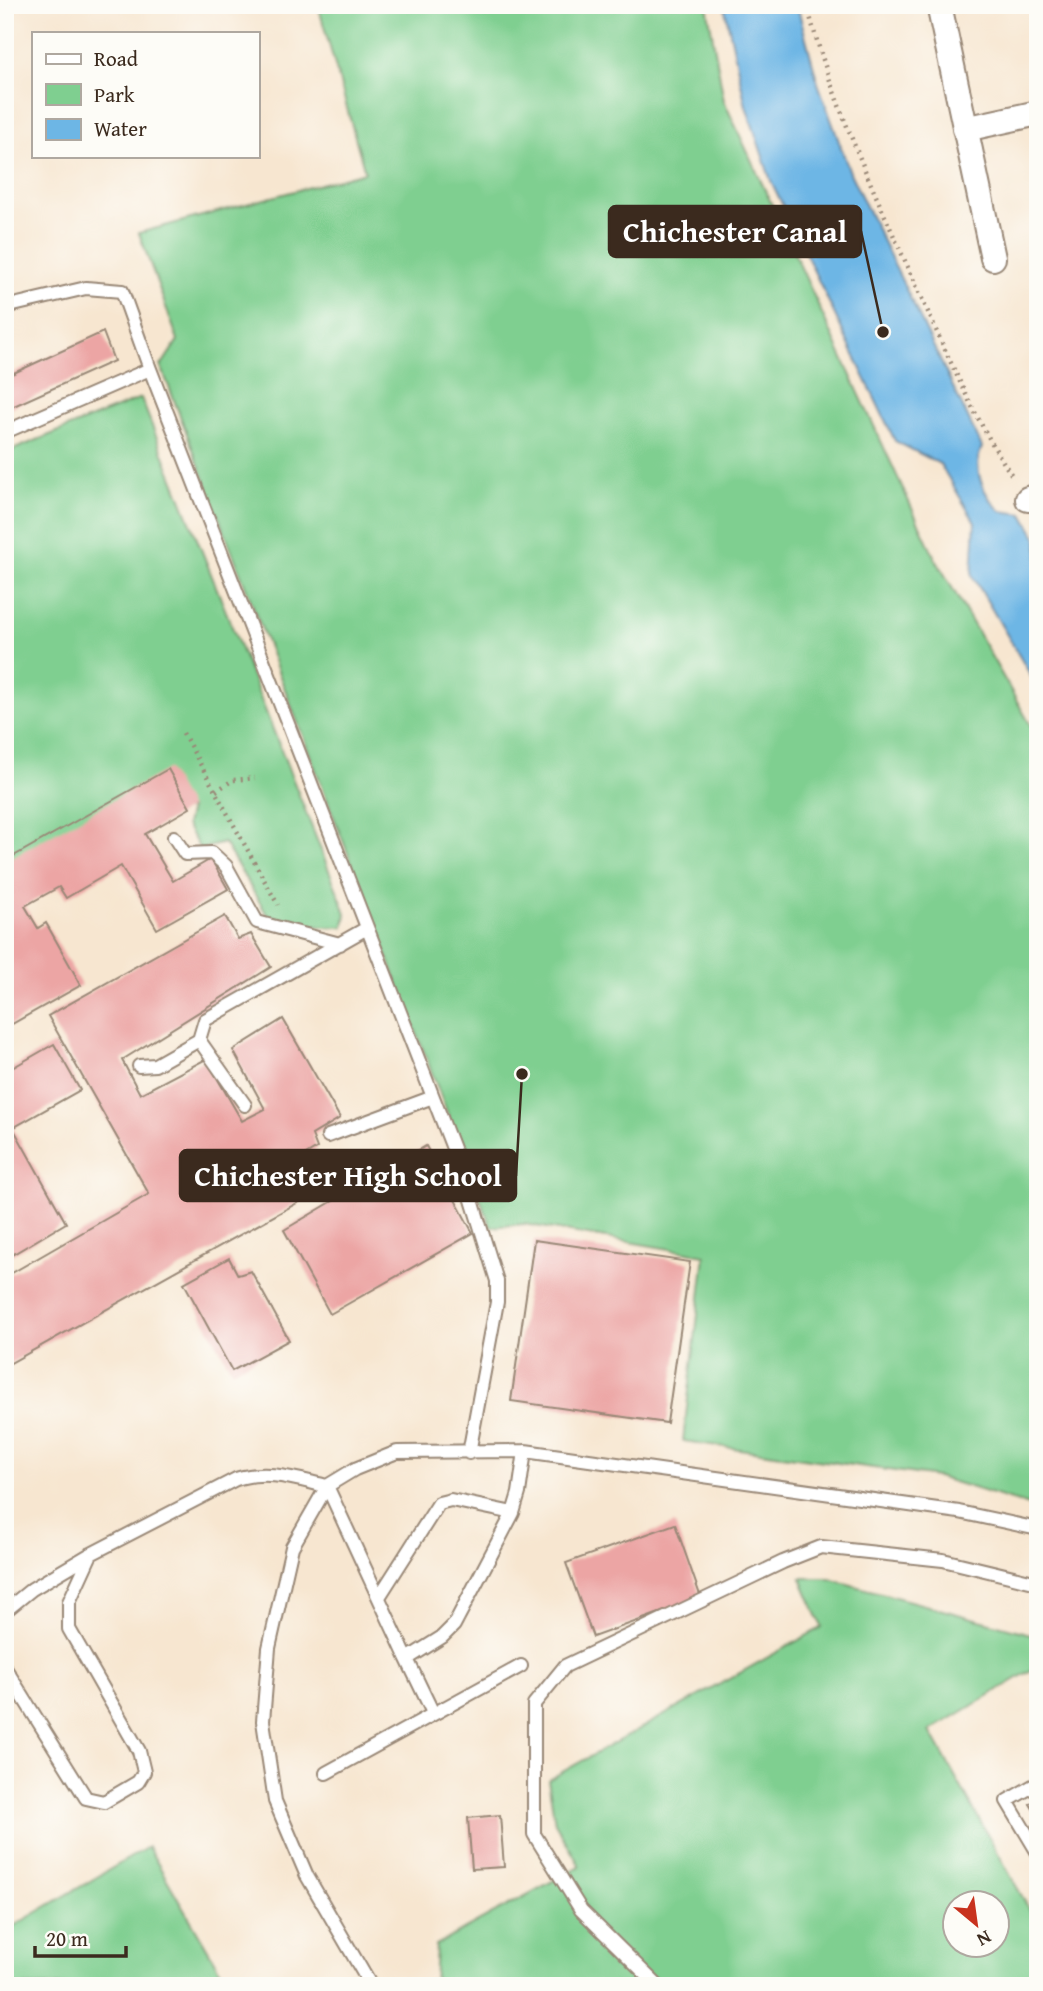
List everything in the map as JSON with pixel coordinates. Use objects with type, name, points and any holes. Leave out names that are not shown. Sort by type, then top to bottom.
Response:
[{"type":"street","points":[[939,5],[993,258]]},
{"type":"street","points":[[965,129],[1038,113]]},
{"type":"lane","points":[[5,307],[86,288],[122,291],[468,1187],[497,1281],[497,1302],[469,1453]]},
{"type":"lane","points":[[5,432],[150,369]]},
{"type":"lane","points":[[174,837],[185,854],[212,853],[226,866],[257,922],[340,944]]},
{"type":"lane","points":[[139,1066],[155,1065],[199,1040],[205,1020],[367,928]]},
{"type":"lane","points":[[199,1040],[245,1105]]},
{"type":"lane","points":[[328,1136],[433,1097]]},
{"type":"lane","points":[[407,1659],[442,1637],[454,1625],[513,1513],[525,1451]]},
{"type":"lane","points":[[371,1986],[307,1876],[275,1801],[263,1721],[269,1648],[292,1547],[327,1486],[355,1469],[397,1452],[525,1451],[959,1512],[1038,1529]]},
{"type":"lane","points":[[5,1611],[32,1589],[91,1554],[236,1479],[256,1473],[271,1473],[327,1486]]},
{"type":"lane","points":[[327,1486],[433,1713]]},
{"type":"lane","points":[[379,1597],[439,1503],[451,1500],[513,1513]]},
{"type":"lane","points":[[658,1986],[582,1910],[534,1834],[534,1704],[565,1666],[783,1562],[821,1547],[943,1560],[1038,1583]]},
{"type":"lane","points":[[5,1668],[86,1798],[104,1802],[138,1782],[144,1772],[139,1751],[69,1629],[69,1602],[91,1554]]},
{"type":"lane","points":[[326,1773],[521,1666]]},
{"type":"lane","points":[[1038,1783],[1007,1801],[1038,1853]]},
{"type":"path","points":[[807,5],[835,98],[878,204],[979,421],[1033,497]]},
{"type":"path","points":[[183,733],[278,902],[277,927]]},
{"type":"path","points":[[216,791],[233,780],[255,778]]},
{"type":"green space","points":[[318,5],[707,5],[724,101],[934,556],[1038,738],[1038,1508],[937,1477],[683,1441],[705,1255],[524,1224],[491,1227],[161,366],[178,340],[139,233],[365,172]]},
{"type":"green space","points":[[141,398],[346,913],[344,927],[321,927],[268,916],[224,843],[200,849],[186,825],[190,808],[5,861],[5,453]]},
{"type":"green space","points":[[801,1578],[826,1578],[1038,1636],[1038,1666],[930,1731],[1038,1925],[1038,1986],[434,1986],[436,1945],[580,1866],[555,1823],[548,1780],[822,1627]]},
{"type":"green space","points":[[148,1847],[229,1986],[5,1986],[5,1931]]},
{"type":"water","points":[[724,5],[797,5],[818,83],[851,175],[982,447],[978,464],[984,490],[1001,511],[1023,514],[1038,540],[1038,688],[972,575],[975,522],[940,464],[895,441],[771,181],[746,106]]},
{"type":"building","points":[[103,332],[114,361],[5,410],[5,377]]},
{"type":"building","points":[[168,769],[190,808],[145,834],[173,881],[211,859],[228,889],[157,929],[121,866],[66,898],[59,887],[25,906],[38,928],[46,923],[81,985],[5,1028],[5,861]]},
{"type":"building","points":[[225,916],[238,939],[251,934],[271,967],[122,1060],[140,1094],[206,1059],[242,1121],[265,1109],[233,1050],[283,1019],[340,1118],[312,1135],[317,1148],[296,1161],[315,1193],[5,1366],[5,1277],[149,1194],[48,1016]]},
{"type":"building","points":[[54,1044],[80,1090],[13,1128],[66,1223],[5,1259],[5,1072]]},
{"type":"building","points":[[426,1146],[473,1233],[330,1314],[284,1230]]},
{"type":"building","points":[[534,1240],[690,1262],[667,1423],[511,1401]]},
{"type":"building","points":[[229,1258],[238,1275],[251,1271],[289,1340],[232,1371],[184,1283]]},
{"type":"building","points":[[675,1524],[701,1598],[593,1637],[566,1563]]},
{"type":"building","points":[[1038,1800],[1038,1817],[1030,1804]]},
{"type":"building","points":[[500,1815],[504,1867],[472,1869],[468,1818]]},
{"type":"place","name":"Chichester Canal","points":[[883,332]]},
{"type":"place","name":"Chichester High School","points":[[522,1074]]}]
